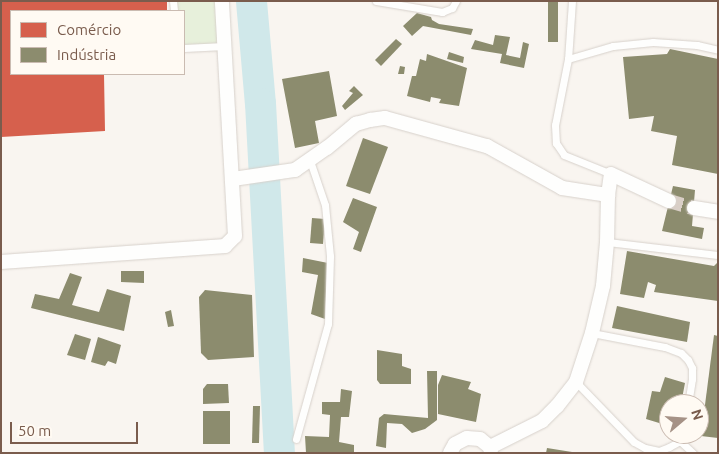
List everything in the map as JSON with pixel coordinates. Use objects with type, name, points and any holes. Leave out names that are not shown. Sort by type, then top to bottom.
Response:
[{"type":"street","points":[[1,262],[225,246],[235,236],[238,179],[224,46],[222,1]]},
{"type":"street","points":[[238,179],[295,170],[310,161],[356,124],[386,118],[487,146],[562,188],[574,192],[608,195]]},
{"type":"street","points":[[450,453],[455,444],[467,438],[480,439],[490,450],[542,421],[576,382],[592,333],[602,286],[611,174],[669,201]]},
{"type":"street","points":[[694,208],[718,212]]},
{"type":"lane","points":[[381,2],[442,12],[452,8],[456,1]]},
{"type":"lane","points":[[572,1],[568,59],[555,126],[556,142],[564,155],[611,174]]},
{"type":"lane","points":[[568,59],[613,46],[654,42],[697,45],[718,50]]},
{"type":"lane","points":[[185,48],[224,46]]},
{"type":"lane","points":[[296,439],[328,324],[330,256],[325,205],[310,161]]},
{"type":"lane","points":[[607,242],[718,256]]},
{"type":"lane","points":[[592,333],[665,347],[681,353],[688,360],[692,368],[690,394]]},
{"type":"lane","points":[[576,382],[634,442],[645,448],[659,451],[671,444]]},
{"type":"green space","points":[[173,1],[222,1],[224,46],[185,48],[185,10],[174,10]]},
{"type":"building: Comércio","points":[[1,1],[167,1],[167,10],[10,10],[10,75],[104,75],[105,131],[1,137]]},
{"type":"building: Indústria","points":[[548,1],[558,1],[558,42],[548,42]]},
{"type":"building: Indústria","points":[[417,13],[431,17],[432,20],[439,24],[473,29],[471,35],[423,26],[412,36],[403,26]]},
{"type":"building: Indústria","points":[[495,35],[510,37],[506,55],[520,58],[523,42],[529,44],[524,68],[500,63],[502,54],[471,49],[475,40],[493,45]]},
{"type":"building: Indústria","points":[[396,39],[402,44],[381,66],[375,60]]},
{"type":"building: Indústria","points":[[670,49],[718,59],[718,174],[672,165],[677,136],[651,131],[654,116],[629,119],[623,57],[667,54]]},
{"type":"building: Indústria","points":[[449,52],[464,57],[463,63],[447,59]]},
{"type":"building: Indústria","points":[[427,54],[467,68],[459,106],[439,103],[441,99],[431,97],[430,102],[407,96],[412,76],[416,76],[420,59],[426,61]]},
{"type":"building: Indústria","points":[[400,66],[405,67],[404,74],[398,74]]},
{"type":"building: Indústria","points":[[329,71],[337,116],[315,121],[319,143],[295,148],[282,79]]},
{"type":"building: Indústria","points":[[354,86],[363,95],[345,110],[342,106],[353,93],[349,91]]},
{"type":"building: Indústria","points":[[363,138],[388,147],[370,194],[346,186]]},
{"type":"building: Indústria","points":[[673,186],[695,190],[692,226],[704,228],[702,239],[662,231]]},
{"type":"building: Indústria","points":[[353,198],[377,207],[361,252],[353,249],[359,232],[343,222]]},
{"type":"building: Indústria","points":[[312,218],[325,219],[323,244],[310,243]]},
{"type":"building: Indústria","points":[[627,251],[714,266],[718,262],[718,301],[654,292],[656,285],[648,282],[644,298],[620,294]]},
{"type":"building: Indústria","points":[[303,258],[328,263],[325,319],[311,314],[318,275],[302,272]]},
{"type":"building: Indústria","points":[[121,271],[144,271],[144,283],[121,282]]},
{"type":"building: Indústria","points":[[70,273],[82,277],[72,305],[99,312],[107,289],[131,296],[124,331],[31,308],[35,294],[59,299]]},
{"type":"building: Indústria","points":[[205,290],[252,295],[254,357],[208,360],[201,353],[199,297]]},
{"type":"building: Indústria","points":[[617,306],[690,322],[687,342],[612,328]]},
{"type":"building: Indústria","points":[[171,310],[174,326],[168,327],[165,312]]},
{"type":"building: Indústria","points":[[75,334],[91,339],[85,360],[67,355]]},
{"type":"building: Indústria","points":[[714,335],[718,336],[718,438],[709,437],[709,394],[706,394]]},
{"type":"building: Indústria","points":[[98,337],[121,345],[116,364],[108,361],[105,366],[91,362]]},
{"type":"building: Indústria","points":[[377,350],[402,354],[402,366],[411,369],[411,384],[380,384],[377,380]]},
{"type":"building: Indústria","points":[[427,371],[437,371],[437,420],[425,429],[412,433],[402,424],[387,423],[386,448],[376,446],[379,418],[384,414],[428,418]]},
{"type":"building: Indústria","points":[[442,375],[471,382],[468,389],[481,394],[476,422],[438,414],[438,385]]},
{"type":"building: Indústria","points":[[665,377],[685,383],[683,394],[659,394],[659,423],[646,419],[652,391],[660,392]]},
{"type":"building: Indústria","points":[[207,384],[228,384],[229,403],[203,404],[203,389]]},
{"type":"building: Indústria","points":[[341,389],[352,391],[349,417],[341,417],[339,442],[354,445],[354,453],[306,453],[305,436],[329,437],[330,415],[322,414],[322,402],[340,402]]},
{"type":"building: Indústria","points":[[253,406],[260,406],[259,443],[252,443]]},
{"type":"building: Indústria","points":[[203,411],[230,411],[230,444],[203,444]]},
{"type":"building: Indústria","points":[[547,448],[572,452],[572,453],[546,453]]},
{"type":"waterway","points":[[251,1],[260,103],[279,453]]},
{"type":"tunnel","points":[[669,201],[694,208]]}]
